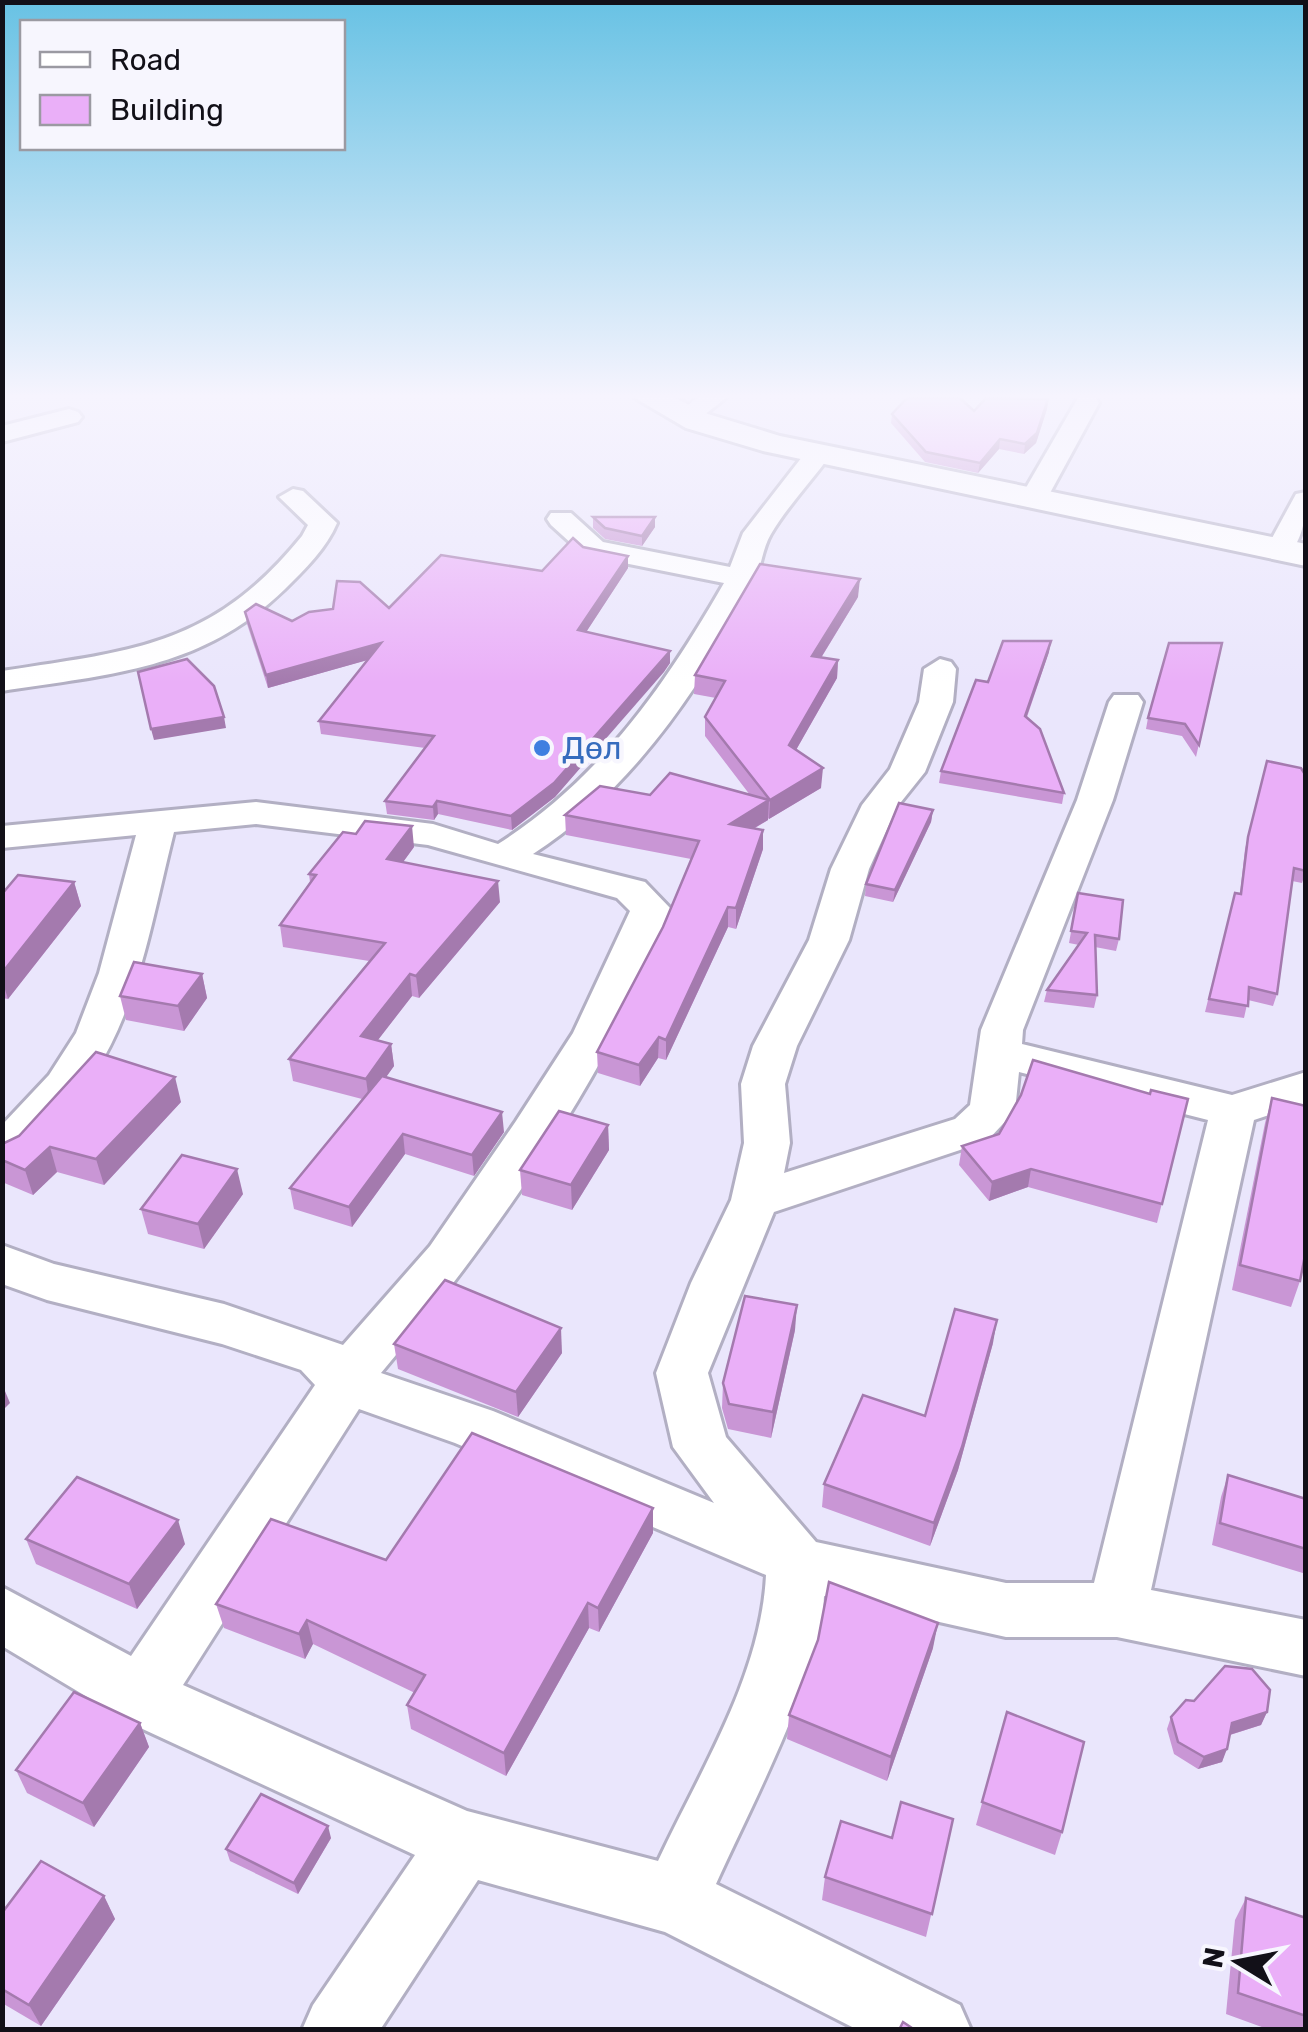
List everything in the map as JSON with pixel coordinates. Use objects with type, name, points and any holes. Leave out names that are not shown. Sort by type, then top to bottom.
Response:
[{"type":"street","points":[[502,858],[528,843],[599,783],[676,692],[742,578],[754,537],[788,493]]},
{"type":"street","points":[[1009,493],[1293,552],[1306,500]]},
{"type":"street","points":[[1034,498],[1037,493]]},
{"type":"street","points":[[2,680],[165,653],[229,626],[316,542],[323,523],[293,497]]},
{"type":"street","points":[[561,519],[594,549],[742,578]]},
{"type":"street","points":[[675,1900],[768,1692],[794,1618],[796,1561],[701,1447],[682,1373],[716,1283],[756,1200],[768,1143],[763,1084],[775,1046],[829,940],[850,868],[880,805],[907,772],[936,702],[940,669]]},
{"type":"street","points":[[756,1200],[971,1130],[992,1112],[1002,1030],[1095,800],[1126,702]]},
{"type":"street","points":[[2,837],[159,819],[256,813],[433,836],[502,858],[631,890],[651,909],[594,1034],[511,1164],[448,1259],[343,1380],[334,1404],[142,1693]]},
{"type":"street","points":[[2,1154],[82,1062],[119,980],[136,896],[159,819]]},
{"type":"street","points":[[999,1054],[1233,1112],[1306,1087]]},
{"type":"street","points":[[1117,1610],[1233,1112]]},
{"type":"street","points":[[2,1264],[47,1281],[224,1324],[320,1355],[343,1380],[474,1427],[796,1561],[1006,1610],[1117,1610],[1306,1648]]},
{"type":"street","points":[[2,1614],[156,1704],[463,1842],[675,1900],[935,2030]]},
{"type":"street","points":[[338,2030],[463,1842]]},
{"type":"building","points":[[593,517],[655,517],[642,536],[605,528]]},
{"type":"building","points":[[573,538],[583,547],[628,556],[578,630],[670,651],[554,783],[511,816],[437,801],[433,807],[385,801],[434,736],[319,721],[381,643],[266,675],[245,612],[256,604],[292,621],[309,612],[333,609],[337,581],[360,582],[389,608],[441,555],[542,571]]},
{"type":"building","points":[[760,564],[860,579],[812,656],[838,660],[789,745],[823,768],[770,800],[705,717],[725,681],[695,675]]},
{"type":"building","points":[[1003,641],[1051,641],[1025,716],[1040,729],[1064,793],[941,771],[976,680],[988,682]]},
{"type":"building","points":[[1169,643],[1222,643],[1199,745],[1185,724],[1148,718]]},
{"type":"building","points":[[187,659],[214,686],[224,717],[151,729],[138,672]]},
{"type":"building","points":[[1267,761],[1301,768],[1306,776],[1306,871],[1294,868],[1277,994],[1249,987],[1248,1006],[1209,999],[1235,893],[1241,894],[1248,837]]},
{"type":"building","points":[[670,773],[769,800],[730,824],[763,830],[736,908],[728,907],[666,1040],[659,1037],[639,1065],[597,1052],[663,927],[699,841],[565,815],[600,786],[650,795]]},
{"type":"building","points":[[899,803],[933,810],[895,890],[866,884]]},
{"type":"building","points":[[365,821],[412,826],[387,859],[498,881],[416,976],[410,974],[361,1036],[391,1044],[366,1079],[289,1059],[385,943],[280,925],[316,875],[309,874],[343,832],[356,834]]},
{"type":"building","points":[[18,875],[74,882],[2,973],[2,894]]},
{"type":"building","points":[[1078,893],[1123,900],[1119,939],[1095,935],[1097,995],[1047,990],[1087,933],[1071,931]]},
{"type":"building","points":[[134,962],[202,974],[178,1006],[120,996]]},
{"type":"building","points":[[96,1052],[175,1077],[96,1159],[50,1147],[25,1170],[2,1160],[2,1144],[19,1136]]},
{"type":"building","points":[[1033,1060],[1150,1094],[1151,1090],[1188,1099],[1162,1204],[1031,1169],[992,1182],[962,1146],[999,1134],[1021,1095]]},
{"type":"building","points":[[382,1076],[502,1112],[472,1155],[403,1134],[349,1207],[290,1188]]},
{"type":"building","points":[[1272,1098],[1306,1106],[1306,1250],[1300,1281],[1240,1265]]},
{"type":"building","points":[[559,1111],[608,1125],[571,1185],[520,1170]]},
{"type":"building","points":[[182,1155],[237,1169],[198,1224],[141,1209]]},
{"type":"building","points":[[445,1280],[561,1328],[516,1392],[394,1344]]},
{"type":"building","points":[[745,1296],[797,1305],[773,1412],[729,1404],[723,1383]]},
{"type":"building","points":[[955,1309],[997,1320],[962,1447],[934,1523],[824,1484],[863,1395],[925,1416]]},
{"type":"building","points":[[472,1433],[653,1508],[598,1608],[588,1603],[504,1753],[407,1705],[425,1675],[307,1620],[299,1634],[216,1604],[271,1519],[386,1560]]},
{"type":"building","points":[[1228,1475],[1306,1499],[1306,1549],[1220,1523]]},
{"type":"building","points":[[77,1477],[178,1520],[129,1584],[26,1539]]},
{"type":"building","points":[[829,1582],[938,1623],[891,1757],[789,1715],[818,1640]]},
{"type":"building","points":[[1225,1666],[1252,1669],[1270,1690],[1267,1712],[1232,1723],[1227,1749],[1204,1757],[1178,1742],[1171,1717],[1186,1700],[1194,1701]]},
{"type":"building","points":[[74,1692],[140,1723],[83,1803],[16,1770]]},
{"type":"building","points":[[1007,1712],[1084,1742],[1062,1832],[982,1802]]},
{"type":"building","points":[[261,1794],[328,1826],[294,1883],[226,1849]]},
{"type":"building","points":[[901,1802],[953,1819],[932,1914],[825,1877],[841,1821],[892,1838]]},
{"type":"building","points":[[41,1861],[104,1896],[29,2005],[2,1989],[2,1913]]},
{"type":"building","points":[[1246,1898],[1306,1918],[1306,2016],[1238,1993]]},
{"type":"building","points":[[903,2022],[915,2030],[899,2030]]},
{"type":"place","name":"Дөл","points":[[542,748]]}]
